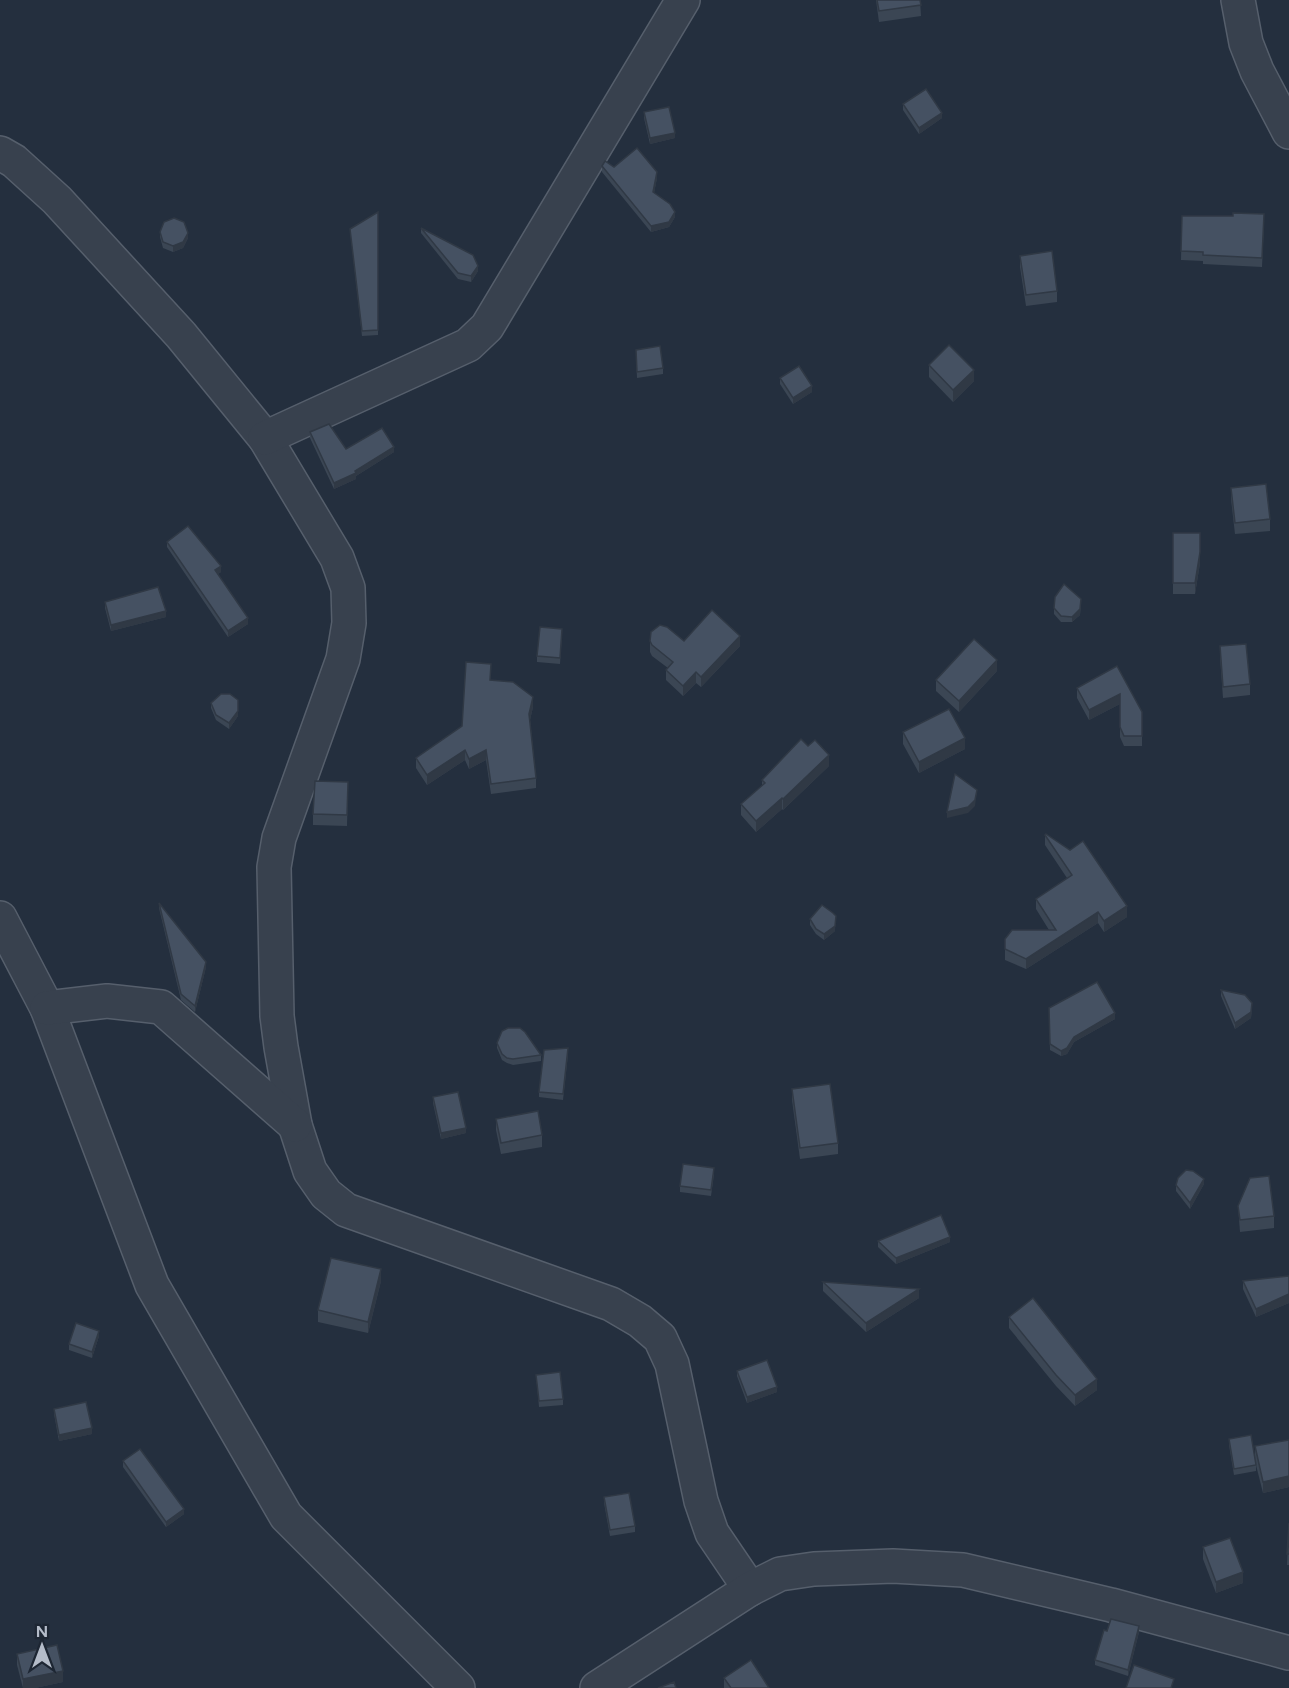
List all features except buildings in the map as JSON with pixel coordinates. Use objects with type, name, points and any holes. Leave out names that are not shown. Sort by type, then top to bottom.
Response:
[{"type":"street","points":[[265,438],[468,345],[487,327],[683,0]]},
{"type":"street","points":[[1238,0],[1246,43],[1257,71],[1289,132]]},
{"type":"street","points":[[0,153],[14,161],[57,200],[181,335],[265,438],[337,558],[348,588],[349,623],[343,659],[279,838],[274,867],[277,1016],[280,1047],[296,1125],[310,1171],[326,1194],[346,1210],[611,1304],[640,1321],[660,1338],[672,1364],[701,1501],[712,1533],[750,1588]]},
{"type":"street","points":[[0,918],[46,1008],[152,1285],[286,1516],[458,1688]]},
{"type":"street","points":[[46,1008],[106,1001],[161,1007],[296,1125]]},
{"type":"street","points":[[597,1688],[750,1588],[780,1574],[814,1569],[893,1566],[963,1570],[1246,1639],[1289,1653]]}]
